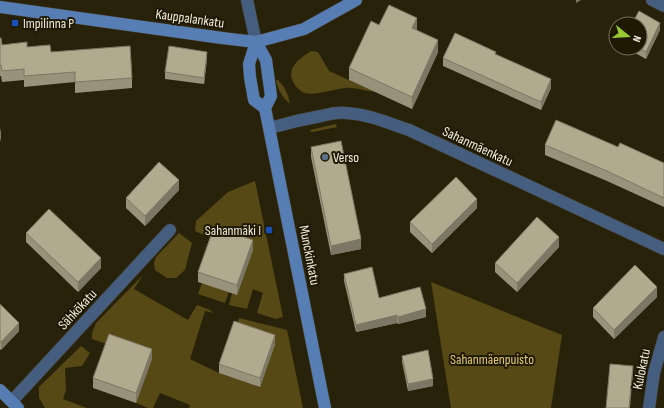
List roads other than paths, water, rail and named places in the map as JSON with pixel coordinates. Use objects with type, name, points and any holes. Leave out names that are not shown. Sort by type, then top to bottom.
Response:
[{"type":"main road","points":[[256,42],[304,29],[356,0]]},
{"type":"main road","name":"Kauppalankatu","points":[[0,7],[256,42]]},
{"type":"main road","name":"Munckinkatu","points":[[256,42],[266,60],[271,96],[265,108]]},
{"type":"main road","name":"Munckinkatu","points":[[256,42],[249,64],[254,100],[265,108],[270,128],[326,408]]},
{"type":"main road","points":[[0,390],[12,406]]},
{"type":"street","name":"Munckinkatu","points":[[247,0],[256,42]]},
{"type":"street","points":[[652,0],[664,6]]},
{"type":"street","name":"Sahanmäenkatu","points":[[270,128],[336,113],[361,115],[379,119],[415,133],[664,249]]},
{"type":"street","name":"Sähkökatu","points":[[12,406],[170,230]]},
{"type":"street","name":"Kulokatu","points":[[649,408],[654,373],[664,337]]},
{"type":"place","name":"Impilinna P","points":[[15,23]]},
{"type":"place","name":"Verso","points":[[325,157]]},
{"type":"place","name":"Sahanmäki I","points":[[269,230]]},
{"type":"park label","name":"Sahanmäenpuisto","points":[[492,359]]}]
